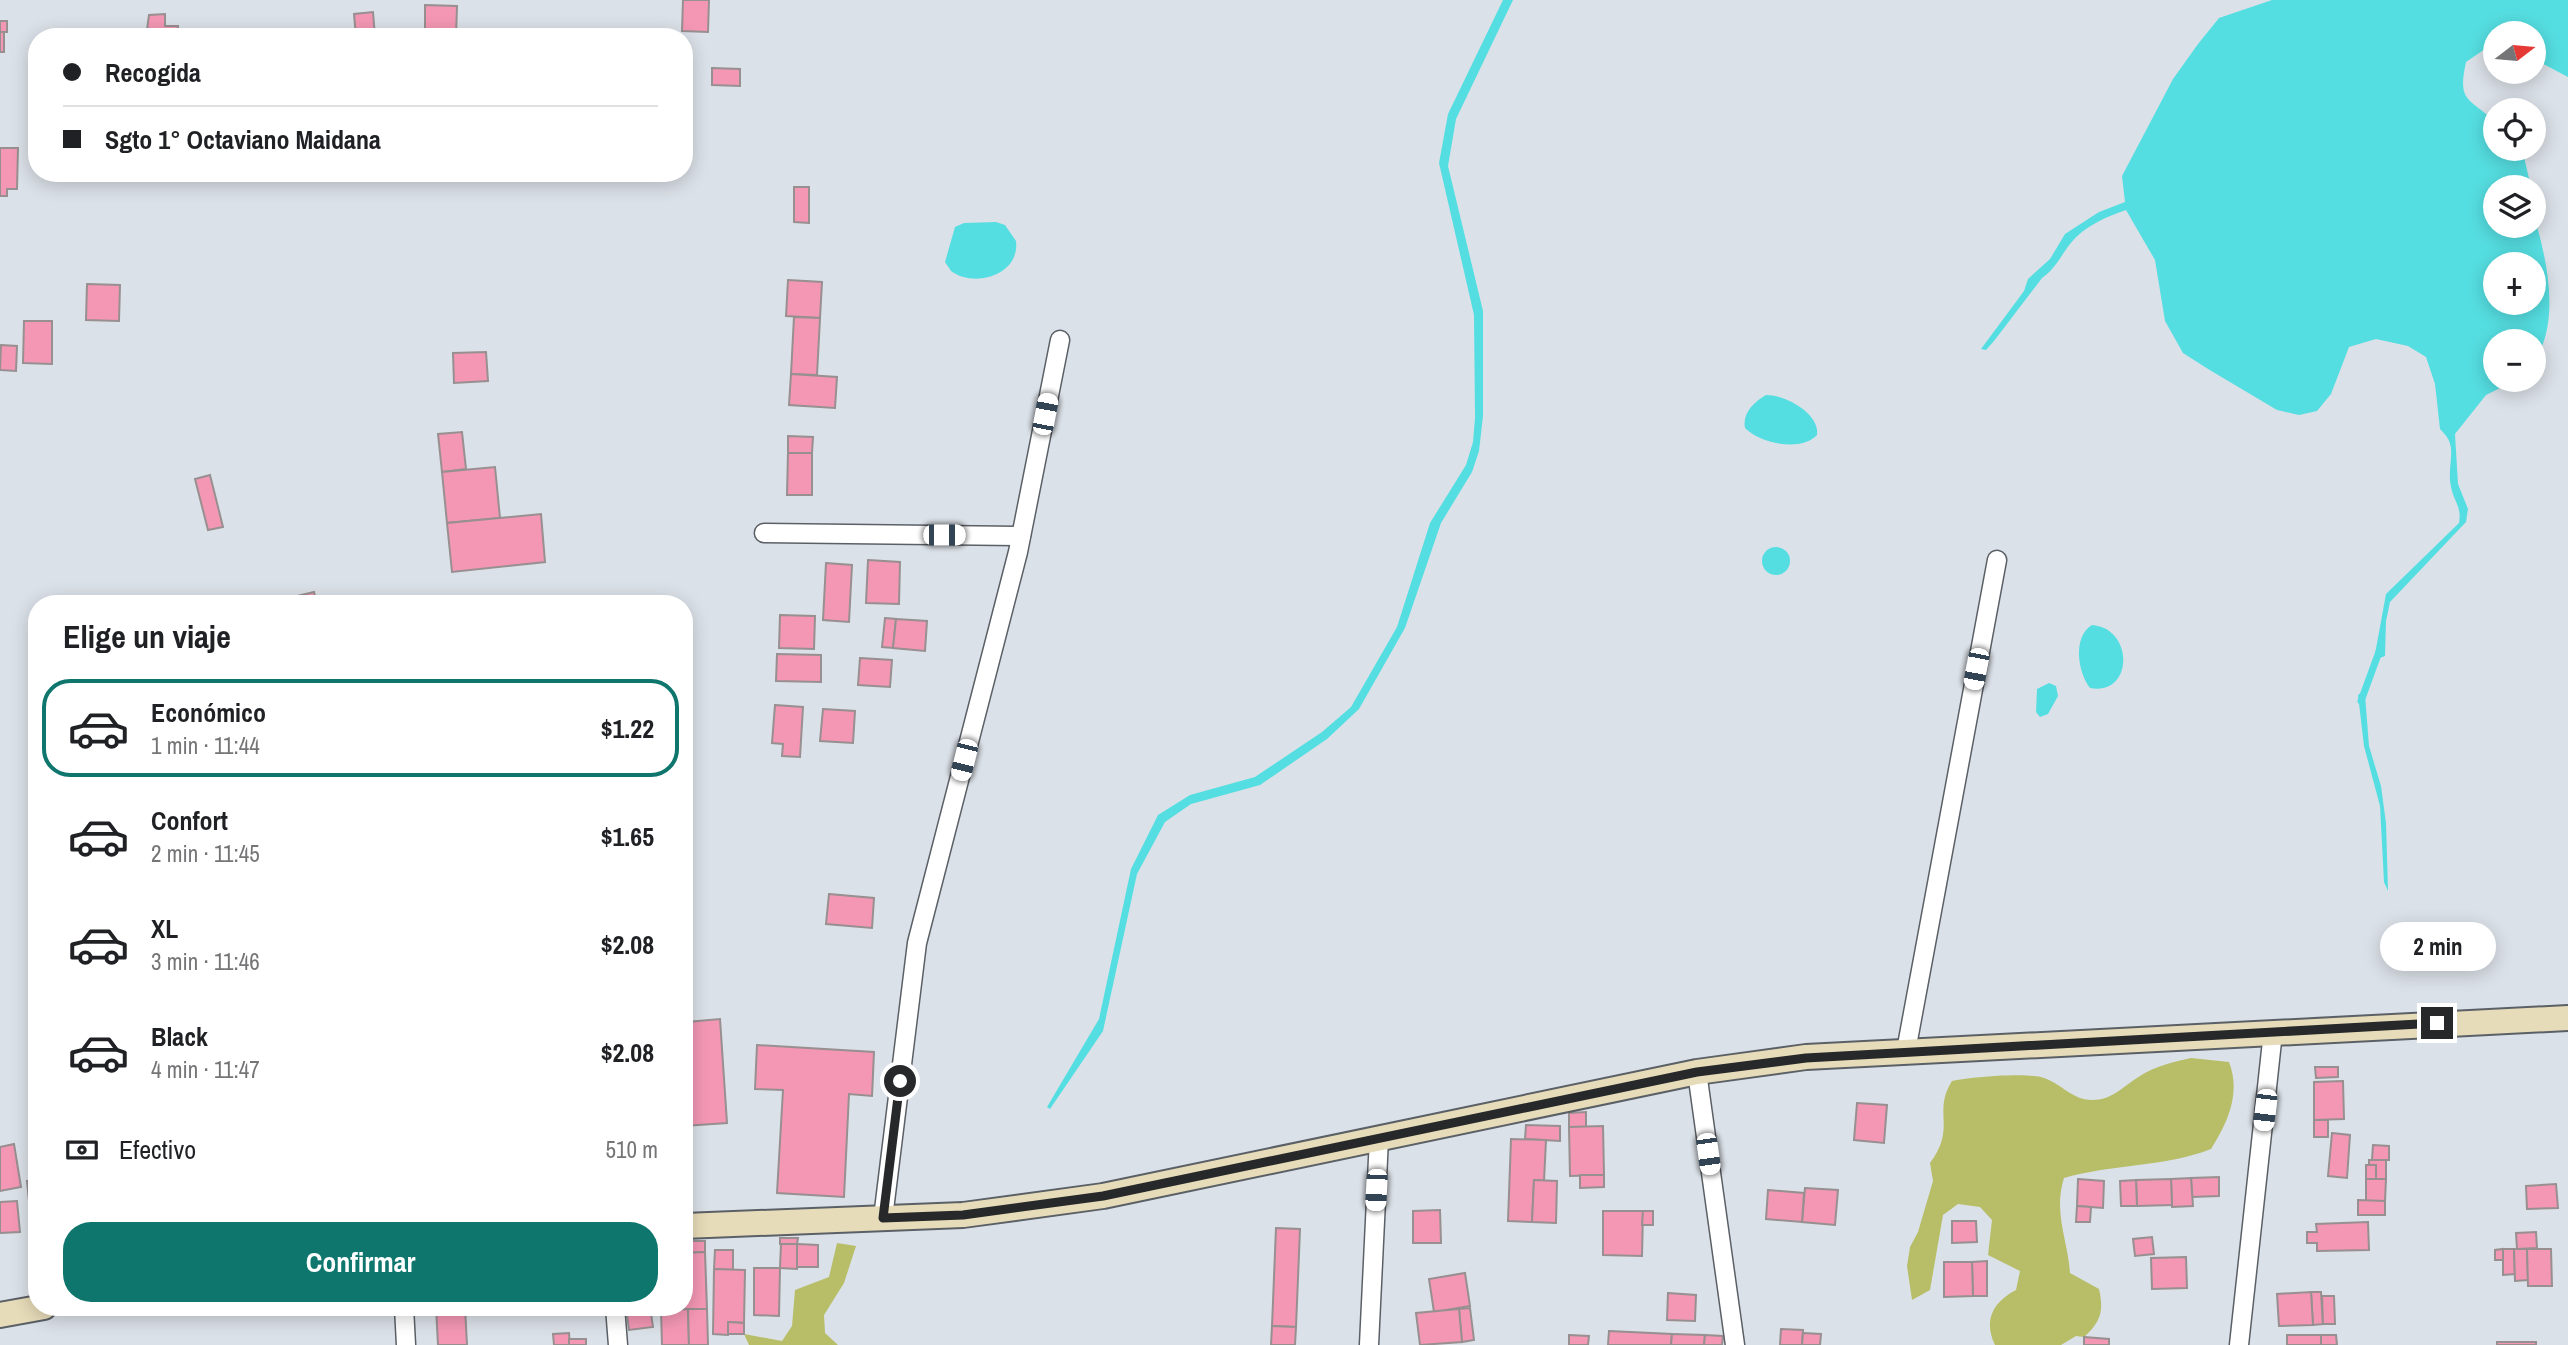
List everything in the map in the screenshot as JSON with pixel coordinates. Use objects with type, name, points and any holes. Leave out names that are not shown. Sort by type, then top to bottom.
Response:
[{"type":"main road","points":[[693,1226],[963,1215],[1103,1196],[1697,1072],[1806,1058],[2568,1018]]},
{"type":"main road","points":[[0,1315],[28,1310]]},
{"type":"street","points":[[883,1218],[917,943],[1021,536],[1060,340]]},
{"type":"street","points":[[764,533],[1021,536]]},
{"type":"street","points":[[1906,1051],[1997,560]]},
{"type":"street","points":[[2239,1345],[2273,1032]]},
{"type":"street","points":[[1697,1072],[1735,1345]]},
{"type":"street","points":[[1369,1345],[1379,1138]]},
{"type":"street","points":[[404,1316],[406,1345]]},
{"type":"street","points":[[616,1316],[618,1345]]},
{"type":"green space","points":[[2191,1058],[2229,1062],[2232,1074],[2234,1085],[2231,1107],[2211,1149],[2175,1159],[2064,1178],[2060,1203],[2070,1273],[2099,1289],[2100,1316],[2084,1337],[2076,1336],[2061,1345],[1995,1345],[1990,1328],[1992,1313],[2001,1300],[2016,1290],[2020,1271],[1988,1255],[1992,1220],[1980,1207],[1958,1204],[1943,1215],[1930,1290],[1912,1300],[1907,1266],[1910,1247],[1918,1232],[1933,1181],[1930,1163],[1942,1140],[1944,1102],[1952,1081],[1998,1076],[2036,1076],[2073,1095],[2092,1100],[2112,1095],[2152,1070]]},
{"type":"green space","points":[[837,1243],[856,1246],[844,1283],[824,1315],[825,1333],[838,1345],[749,1345],[744,1334],[782,1341],[792,1326],[795,1290],[829,1277]]},
{"type":"water","points":[[1503,0],[1513,0],[1456,119],[1448,166],[1483,311],[1483,416],[1479,451],[1472,472],[1441,523],[1405,628],[1359,709],[1327,739],[1260,785],[1191,804],[1165,822],[1137,874],[1103,1031],[1050,1109],[1047,1107],[1099,1019],[1131,869],[1158,815],[1190,795],[1255,777],[1322,732],[1351,707],[1397,627],[1430,523],[1466,465],[1473,442],[1475,418],[1474,315],[1439,163],[1448,114]]},
{"type":"water","points":[[2272,0],[2568,0],[2568,77],[2546,65],[2546,21],[2483,21],[2483,50],[2466,62],[2464,92],[2483,112],[2483,161],[2525,161],[2528,175],[2483,175],[2483,238],[2540,238],[2543,252],[2483,252],[2483,315],[2546,315],[2546,266],[2549,290],[2547,328],[2546,332],[2546,329],[2483,329],[2483,392],[2492,392],[2486,395],[2455,434],[2458,484],[2468,509],[2466,522],[2390,602],[2386,621],[2385,656],[2380,658],[2375,654],[2386,594],[2459,523],[2460,517],[2450,482],[2450,445],[2440,429],[2435,384],[2426,357],[2408,346],[2376,339],[2349,347],[2331,394],[2317,411],[2299,415],[2277,410],[2183,353],[2165,321],[2155,260],[2126,210],[2082,232],[2042,278],[1994,341],[1986,350],[1981,349],[2024,291],[2028,279],[2050,259],[2065,234],[2099,212],[2125,202],[2122,176],[2173,79],[2219,18]]},
{"type":"water","points":[[996,222],[1005,225],[1016,241],[1011,263],[993,276],[982,278],[960,276],[951,271],[945,262],[955,227],[964,223]]},
{"type":"water","points":[[1766,395],[1783,398],[1800,407],[1813,420],[1817,435],[1801,443],[1781,444],[1752,434],[1745,428],[1745,418],[1753,405]]},
{"type":"water","points":[[1776,547],[1786,551],[1790,561],[1786,571],[1776,575],[1766,571],[1762,561],[1766,551]]},
{"type":"water","points":[[2092,625],[2106,629],[2116,637],[2121,648],[2121,672],[2115,682],[2104,688],[2090,688],[2080,665],[2079,646]]},
{"type":"water","points":[[2049,683],[2056,686],[2058,696],[2048,714],[2040,717],[2036,712],[2037,689]]},
{"type":"water","points":[[2358,695],[2365,695],[2369,746],[2381,786],[2386,823],[2388,891],[2384,882],[2380,806],[2364,746]]},
{"type":"building","points":[[683,0],[709,0],[708,32],[682,28]]},
{"type":"building","points":[[425,5],[457,6],[456,28],[425,28]]},
{"type":"building","points":[[373,12],[374,28],[355,28],[354,14]]},
{"type":"building","points":[[165,14],[165,26],[178,28],[147,28],[149,15]]},
{"type":"building","points":[[0,21],[7,21],[7,32],[0,32]]},
{"type":"building","points":[[0,32],[4,32],[4,52],[0,52]]},
{"type":"building","points":[[712,68],[740,69],[740,86],[712,85]]},
{"type":"building","points":[[0,148],[18,148],[17,189],[7,189],[7,196],[0,196]]},
{"type":"building","points":[[794,187],[809,187],[809,223],[794,222]]},
{"type":"building","points":[[788,280],[822,282],[820,318],[786,316]]},
{"type":"building","points":[[87,284],[120,285],[119,321],[86,320]]},
{"type":"building","points":[[794,317],[820,318],[817,375],[791,374]]},
{"type":"building","points":[[24,321],[52,321],[52,364],[23,363]]},
{"type":"building","points":[[1,345],[17,346],[16,371],[0,370]]},
{"type":"building","points":[[486,352],[488,381],[454,383],[453,353]]},
{"type":"building","points":[[791,374],[837,377],[835,408],[789,405]]},
{"type":"building","points":[[462,432],[466,469],[442,472],[438,434]]},
{"type":"building","points":[[788,436],[813,437],[812,453],[788,453]]},
{"type":"building","points":[[788,453],[812,453],[812,495],[787,495]]},
{"type":"building","points":[[495,467],[500,518],[447,523],[442,472]]},
{"type":"building","points":[[210,475],[223,527],[208,530],[195,479]]},
{"type":"building","points":[[541,514],[545,562],[452,572],[447,523]]},
{"type":"building","points":[[868,560],[900,562],[899,604],[866,603]]},
{"type":"building","points":[[826,563],[852,565],[849,622],[823,620]]},
{"type":"building","points":[[780,615],[815,616],[814,649],[779,648]]},
{"type":"building","points":[[885,618],[896,619],[893,648],[882,647]]},
{"type":"building","points":[[896,619],[927,621],[925,651],[893,648]]},
{"type":"building","points":[[777,654],[821,655],[821,682],[776,681]]},
{"type":"building","points":[[860,658],[892,660],[890,687],[858,685]]},
{"type":"building","points":[[775,705],[803,707],[800,757],[782,756],[783,744],[772,743]]},
{"type":"building","points":[[823,709],[855,711],[853,743],[820,741]]},
{"type":"building","points":[[829,894],[874,898],[872,928],[826,924]]},
{"type":"building","points":[[720,1019],[727,1123],[693,1125],[693,1021]]},
{"type":"building","points":[[757,1045],[874,1052],[872,1096],[849,1094],[844,1197],[777,1193],[783,1090],[755,1089]]},
{"type":"building","points":[[2315,1067],[2338,1067],[2338,1077],[2316,1078]]},
{"type":"building","points":[[2343,1081],[2344,1119],[2314,1120],[2314,1082]]},
{"type":"building","points":[[1857,1103],[1887,1105],[1884,1143],[1854,1140]]},
{"type":"building","points":[[1586,1112],[1586,1127],[1569,1127],[1569,1113]]},
{"type":"building","points":[[2314,1120],[2328,1120],[2328,1137],[2314,1137]]},
{"type":"building","points":[[1526,1125],[1560,1126],[1560,1141],[1525,1139]]},
{"type":"building","points":[[1603,1126],[1604,1175],[1570,1176],[1569,1127]]},
{"type":"building","points":[[2332,1133],[2350,1135],[2347,1178],[2328,1176]]},
{"type":"building","points":[[1511,1139],[1546,1140],[1544,1181],[1534,1180],[1532,1222],[1508,1221]]},
{"type":"building","points":[[14,1144],[21,1187],[0,1191],[0,1147]]},
{"type":"building","points":[[2373,1145],[2389,1146],[2389,1160],[2372,1160]]},
{"type":"building","points":[[2369,1160],[2386,1160],[2386,1179],[2376,1179],[2376,1165],[2369,1165]]},
{"type":"building","points":[[2366,1165],[2376,1165],[2376,1179],[2366,1179]]},
{"type":"building","points":[[1580,1175],[1604,1175],[1604,1187],[1580,1188]]},
{"type":"building","points":[[2219,1177],[2219,1196],[2192,1197],[2191,1178]]},
{"type":"building","points":[[2191,1178],[2193,1206],[2172,1207],[2171,1179]]},
{"type":"building","points":[[2078,1179],[2104,1181],[2103,1208],[2077,1206]]},
{"type":"building","points":[[2171,1179],[2172,1205],[2137,1206],[2136,1180]]},
{"type":"building","points":[[2366,1179],[2386,1179],[2385,1201],[2366,1201]]},
{"type":"building","points":[[1534,1180],[1557,1181],[1556,1223],[1532,1222]]},
{"type":"building","points":[[2136,1180],[2137,1206],[2121,1206],[2120,1181]]},
{"type":"building","points":[[2556,1184],[2558,1208],[2527,1209],[2526,1186]]},
{"type":"building","points":[[1805,1188],[1838,1190],[1835,1225],[1802,1222]]},
{"type":"building","points":[[1768,1190],[1804,1193],[1802,1222],[1766,1219]]},
{"type":"building","points":[[2358,1200],[2385,1201],[2385,1215],[2358,1215]]},
{"type":"building","points":[[17,1201],[20,1232],[0,1233],[0,1202]]},
{"type":"building","points":[[2077,1206],[2091,1207],[2090,1222],[2076,1222]]},
{"type":"building","points":[[1440,1210],[1441,1243],[1413,1243],[1413,1211]]},
{"type":"building","points":[[1603,1211],[1643,1211],[1642,1256],[1603,1255]]},
{"type":"building","points":[[1643,1211],[1653,1211],[1653,1225],[1642,1225]]},
{"type":"building","points":[[1952,1221],[1976,1221],[1977,1242],[1952,1243]]},
{"type":"building","points":[[2368,1222],[2369,1250],[2317,1251],[2317,1243],[2307,1243],[2307,1232],[2317,1232],[2316,1224]]},
{"type":"building","points":[[1276,1228],[1300,1229],[1296,1327],[1272,1326]]},
{"type":"building","points":[[2536,1232],[2537,1248],[2517,1249],[2516,1233]]},
{"type":"building","points":[[2152,1237],[2154,1254],[2135,1256],[2133,1239]]},
{"type":"building","points":[[780,1238],[798,1238],[797,1244],[780,1244]]},
{"type":"building","points":[[693,1241],[705,1241],[705,1252],[693,1253]]},
{"type":"building","points":[[781,1244],[797,1244],[797,1269],[780,1268]]},
{"type":"building","points":[[797,1244],[818,1245],[818,1267],[797,1267]]},
{"type":"building","points":[[2503,1249],[2503,1260],[2495,1260],[2495,1250]]},
{"type":"building","points":[[2503,1249],[2514,1249],[2515,1274],[2503,1275]]},
{"type":"building","points":[[2514,1249],[2527,1249],[2528,1280],[2515,1281]]},
{"type":"building","points":[[2527,1249],[2551,1249],[2552,1286],[2528,1286]]},
{"type":"building","points":[[715,1250],[733,1250],[733,1270],[714,1269]]},
{"type":"building","points":[[705,1252],[707,1309],[693,1309],[693,1253]]},
{"type":"building","points":[[2186,1257],[2187,1288],[2152,1289],[2151,1258]]},
{"type":"building","points":[[1987,1261],[1987,1296],[1973,1296],[1972,1262]]},
{"type":"building","points":[[1944,1262],[1972,1262],[1973,1296],[1944,1297]]},
{"type":"building","points":[[754,1268],[780,1268],[779,1316],[754,1315]]},
{"type":"building","points":[[714,1269],[745,1270],[744,1323],[728,1322],[728,1335],[713,1334]]},
{"type":"building","points":[[1465,1273],[1470,1306],[1434,1312],[1429,1279]]},
{"type":"building","points":[[2311,1292],[2321,1292],[2323,1324],[2313,1325]]},
{"type":"building","points":[[2311,1292],[2313,1325],[2279,1326],[2277,1294]]},
{"type":"building","points":[[1668,1293],[1696,1295],[1695,1321],[1667,1320]]},
{"type":"building","points":[[2322,1296],[2334,1296],[2335,1324],[2323,1324]]},
{"type":"building","points":[[1470,1308],[1474,1340],[1462,1342],[1459,1309]]},
{"type":"building","points":[[693,1309],[707,1309],[708,1345],[689,1345],[688,1316],[693,1316]]},
{"type":"building","points":[[1459,1309],[1462,1342],[1420,1345],[1416,1313]]},
{"type":"building","points":[[436,1316],[465,1316],[467,1345],[438,1345]]},
{"type":"building","points":[[627,1316],[651,1316],[653,1327],[629,1330]]},
{"type":"building","points":[[661,1316],[688,1316],[689,1345],[662,1345]]},
{"type":"building","points":[[728,1322],[744,1323],[744,1334],[728,1334]]},
{"type":"building","points":[[1272,1326],[1296,1327],[1295,1345],[1271,1345]]},
{"type":"building","points":[[1781,1329],[1803,1330],[1802,1345],[1780,1345]]},
{"type":"building","points":[[1609,1331],[1672,1334],[1671,1345],[1608,1345]]},
{"type":"building","points":[[569,1333],[570,1345],[554,1345],[553,1334]]},
{"type":"building","points":[[1803,1333],[1821,1334],[1820,1345],[1802,1345]]},
{"type":"building","points":[[1672,1334],[1705,1335],[1704,1345],[1671,1345]]},
{"type":"building","points":[[1569,1335],[1589,1336],[1588,1345],[1569,1345]]},
{"type":"building","points":[[1705,1335],[1723,1336],[1722,1345],[1704,1345]]},
{"type":"building","points":[[2287,1335],[2321,1335],[2321,1345],[2287,1345]]},
{"type":"building","points":[[2321,1335],[2336,1335],[2337,1345],[2321,1345]]},
{"type":"building","points":[[2084,1337],[2109,1339],[2109,1345],[2084,1345]]},
{"type":"building","points":[[569,1339],[586,1339],[586,1345],[569,1345]]},
{"type":"building","points":[[2497,1342],[2536,1342],[2536,1345],[2497,1345]]},
{"type":"waterway","points":[[2361,701],[2380,649]]},
{"type":"route","points":[[900,1081],[883,1218],[963,1215],[1103,1196],[1697,1072],[1806,1058],[2437,1023]]}]
